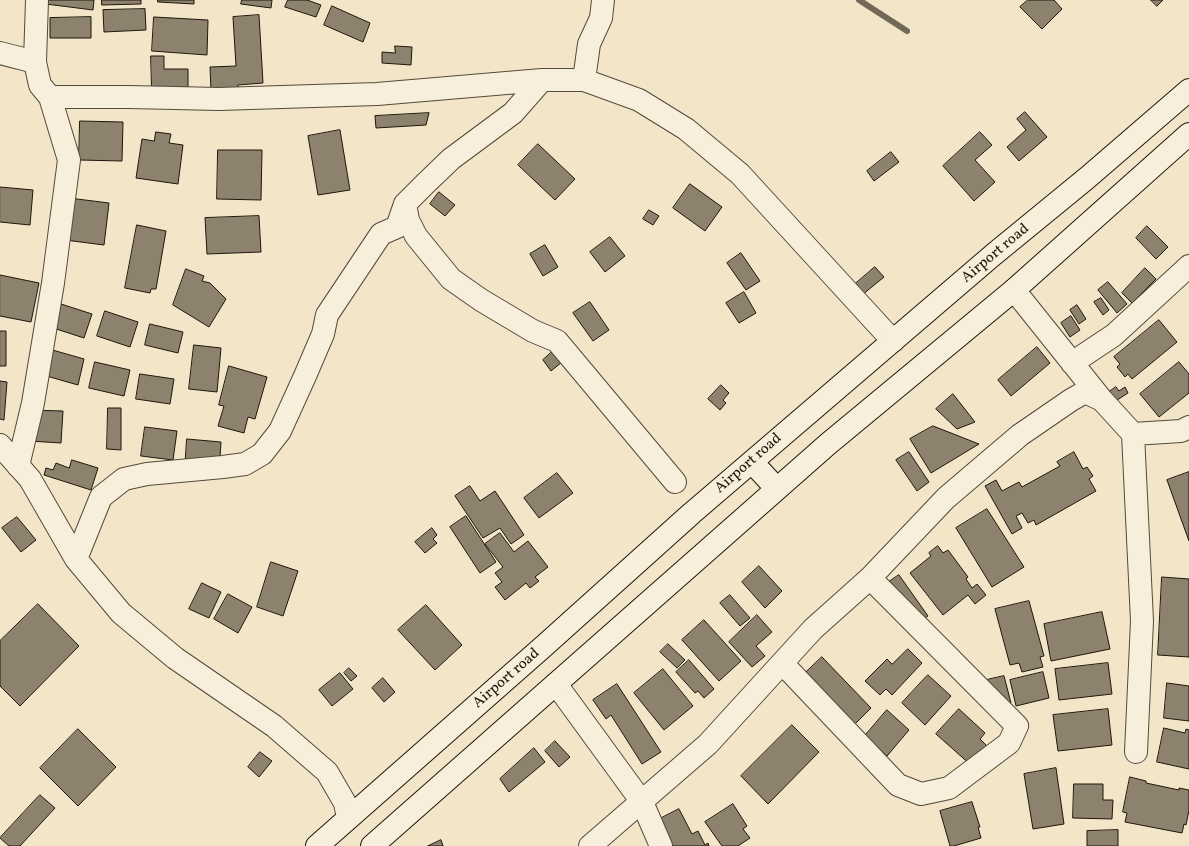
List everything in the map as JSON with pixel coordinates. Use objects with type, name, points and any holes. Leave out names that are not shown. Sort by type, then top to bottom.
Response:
[{"type":"street","points":[[18,466],[33,403],[51,298],[69,160],[50,97],[40,85],[35,62],[37,0]]},
{"type":"street","points":[[584,80],[588,44],[601,18],[603,0]]},
{"type":"street","points":[[0,53],[35,62]]},
{"type":"street","points":[[50,97],[219,99],[377,94],[542,80],[584,80],[639,100],[686,129],[740,174],[894,341]]},
{"type":"street","points":[[76,559],[101,497],[124,479],[147,474],[245,464],[262,454],[280,431],[306,376],[323,334],[327,315],[381,234],[396,227],[405,204],[451,158],[514,113],[542,80]]},
{"type":"street","name":"Airport road","points":[[317,846],[692,513],[1189,90]]},
{"type":"street","points":[[372,846],[828,444],[1014,290],[1189,134]]},
{"type":"street","points":[[405,204],[408,220],[416,236],[451,279],[481,300],[533,331],[558,341],[675,482]]},
{"type":"street","points":[[1072,363],[1114,336],[1189,266]]},
{"type":"street","points":[[1014,290],[1102,400],[1133,434],[1142,621],[1136,752]]},
{"type":"street","points":[[590,846],[708,744],[813,629],[870,578],[946,498],[1020,435],[1071,400],[1085,392],[1102,400]]},
{"type":"street","points":[[1133,434],[1181,431],[1189,427]]},
{"type":"street","points":[[0,445],[30,479],[76,559],[121,613],[175,658],[274,726],[327,772],[345,803],[348,818]]},
{"type":"street","points":[[752,462],[777,489]]},
{"type":"street","points":[[782,663],[898,785],[921,794],[949,788],[1009,743],[1017,726],[870,578]]},
{"type":"street","points":[[556,684],[642,802],[661,846]]},
{"type":"building","points":[[38,0],[94,0],[93,10],[38,3]]},
{"type":"building","points":[[102,0],[141,0],[141,4],[102,5]]},
{"type":"building","points":[[158,0],[194,0],[194,4],[158,2]]},
{"type":"building","points":[[242,0],[272,0],[271,8],[241,4]]},
{"type":"building","points":[[288,0],[307,0],[321,5],[316,17],[285,7]]},
{"type":"building","points":[[1028,0],[1054,0],[1062,9],[1042,29],[1020,7]]},
{"type":"building","points":[[1151,0],[1163,0],[1157,6]]},
{"type":"building","points":[[332,6],[370,23],[363,42],[324,25]]},
{"type":"building","points":[[145,9],[146,30],[104,32],[103,10]]},
{"type":"building","points":[[259,15],[263,83],[238,85],[238,89],[211,90],[210,67],[236,66],[233,17]]},
{"type":"building","points":[[91,17],[91,38],[50,38],[50,18]]},
{"type":"building","points":[[154,17],[208,20],[207,55],[152,51]]},
{"type":"building","points":[[395,46],[412,47],[411,65],[382,63],[382,52],[395,53]]},
{"type":"building","points":[[151,56],[164,56],[164,69],[188,69],[188,90],[152,90]]},
{"type":"building","points":[[1025,112],[1047,137],[1019,161],[1007,147],[1026,130],[1017,119]]},
{"type":"building","points":[[429,113],[426,125],[376,128],[375,116]]},
{"type":"building","points":[[80,121],[123,122],[122,161],[79,160]]},
{"type":"building","points":[[340,130],[350,190],[318,195],[308,136]]},
{"type":"building","points":[[156,132],[171,134],[169,143],[183,145],[178,184],[136,178],[142,139],[154,141]]},
{"type":"building","points":[[980,132],[992,145],[975,160],[995,182],[974,201],[943,166]]},
{"type":"building","points":[[538,144],[575,179],[555,200],[518,165]]},
{"type":"building","points":[[218,150],[262,150],[261,200],[217,199]]},
{"type":"building","points":[[891,152],[899,162],[874,181],[867,171]]},
{"type":"building","points":[[690,184],[722,207],[705,231],[673,208]]},
{"type":"building","points":[[0,187],[33,190],[30,225],[0,222]]},
{"type":"building","points":[[439,192],[455,205],[445,216],[430,204]]},
{"type":"building","points":[[61,197],[109,203],[104,245],[57,239]]},
{"type":"building","points":[[649,210],[659,216],[653,225],[643,219]]},
{"type":"building","points":[[259,216],[261,252],[207,254],[205,218]]},
{"type":"building","points":[[137,225],[166,231],[156,289],[151,289],[150,293],[125,288]]},
{"type":"building","points":[[1147,226],[1168,247],[1156,259],[1136,238]]},
{"type":"building","points":[[610,237],[625,256],[605,272],[590,252]]},
{"type":"building","points":[[545,245],[558,267],[543,276],[530,254]]},
{"type":"building","points":[[741,253],[760,281],[746,290],[727,263]]},
{"type":"building","points":[[875,267],[884,277],[862,295],[854,285]]},
{"type":"building","points":[[1145,268],[1156,279],[1132,303],[1122,293]]},
{"type":"building","points":[[186,269],[204,276],[202,281],[210,283],[226,299],[209,327],[173,305]]},
{"type":"building","points":[[0,275],[39,283],[31,322],[0,316]]},
{"type":"building","points":[[1108,282],[1127,304],[1117,313],[1098,290]]},
{"type":"building","points":[[744,292],[756,313],[739,323],[726,303]]},
{"type":"building","points":[[1101,298],[1109,310],[1103,315],[1094,302]]},
{"type":"building","points":[[590,302],[609,330],[593,341],[573,313]]},
{"type":"building","points":[[58,303],[92,314],[84,338],[50,327]]},
{"type":"building","points":[[1077,305],[1086,319],[1079,324],[1070,310]]},
{"type":"building","points":[[105,311],[138,322],[130,347],[97,336]]},
{"type":"building","points":[[1071,316],[1080,330],[1070,337],[1061,323]]},
{"type":"building","points":[[1159,320],[1177,342],[1132,379],[1128,374],[1125,377],[1117,367],[1120,364],[1114,357]]},
{"type":"building","points":[[150,324],[183,332],[178,353],[145,345]]},
{"type":"building","points":[[0,331],[6,331],[6,366],[0,366]]},
{"type":"building","points":[[194,345],[221,348],[217,392],[189,389]]},
{"type":"building","points":[[1037,347],[1050,363],[1011,396],[998,380]]},
{"type":"building","points":[[49,349],[84,359],[78,385],[43,375]]},
{"type":"building","points":[[553,351],[562,362],[551,371],[543,360]]},
{"type":"building","points":[[95,362],[130,370],[124,396],[89,388]]},
{"type":"building","points":[[1179,362],[1189,374],[1189,393],[1159,417],[1140,394]]},
{"type":"building","points":[[229,366],[267,377],[255,419],[248,417],[244,433],[218,426],[224,406],[219,405]]},
{"type":"building","points":[[140,374],[174,379],[170,404],[136,399]]},
{"type":"building","points":[[0,381],[7,382],[4,420],[0,419]]},
{"type":"building","points":[[721,385],[729,393],[723,400],[726,403],[720,410],[708,399]]},
{"type":"building","points":[[1116,387],[1119,391],[1125,387],[1128,393],[1111,404],[1105,395]]},
{"type":"building","points":[[953,394],[975,422],[957,429],[936,409]]},
{"type":"building","points":[[108,408],[121,408],[121,450],[107,449]]},
{"type":"building","points":[[30,410],[63,411],[61,443],[29,441]]},
{"type":"building","points":[[933,426],[979,444],[931,473],[910,439]]},
{"type":"building","points":[[145,427],[177,431],[173,460],[141,456]]},
{"type":"building","points":[[187,439],[221,442],[219,472],[185,470]]},
{"type":"building","points":[[909,452],[929,482],[917,491],[896,460]]},
{"type":"building","points":[[1074,452],[1083,469],[1087,467],[1093,476],[1089,479],[1096,491],[1036,525],[1034,520],[1028,523],[1022,513],[1016,516],[1022,528],[1012,534],[985,486],[996,480],[1002,491],[1019,482],[1022,487],[1060,466],[1057,462]]},
{"type":"building","points":[[72,460],[98,468],[91,490],[44,475],[46,468],[53,470],[56,463],[69,468]]},
{"type":"building","points":[[1189,472],[1189,541],[1167,480]]},
{"type":"building","points":[[557,473],[573,493],[539,518],[524,498]]},
{"type":"building","points":[[470,486],[480,501],[495,491],[524,535],[511,544],[500,528],[483,538],[455,496]]},
{"type":"building","points":[[987,509],[1024,567],[992,587],[956,528]]},
{"type":"building","points":[[466,516],[496,562],[480,573],[450,527]]},
{"type":"building","points":[[17,517],[36,540],[21,552],[2,528]]},
{"type":"building","points":[[432,528],[437,535],[433,539],[437,543],[425,553],[415,542]]},
{"type":"building","points":[[500,533],[514,552],[528,541],[548,567],[535,577],[539,581],[530,588],[526,583],[505,600],[495,587],[502,582],[495,573],[503,567],[485,544]]},
{"type":"building","points":[[938,546],[943,553],[948,550],[968,577],[966,579],[972,588],[977,584],[986,595],[975,604],[968,595],[943,615],[910,573],[931,556],[929,553]]},
{"type":"building","points":[[271,562],[298,571],[283,616],[257,607]]},
{"type":"building","points":[[759,566],[782,591],[765,608],[742,582]]},
{"type":"building","points":[[899,575],[928,616],[909,629],[880,588]]},
{"type":"building","points":[[1162,577],[1189,579],[1189,657],[1158,655]]},
{"type":"building","points":[[202,583],[221,592],[209,618],[189,609]]},
{"type":"building","points":[[228,594],[252,607],[238,633],[214,619]]},
{"type":"building","points":[[730,595],[750,618],[740,626],[720,603]]},
{"type":"building","points":[[1029,601],[1044,656],[1040,657],[1043,667],[1022,672],[1019,663],[1010,665],[995,609]]},
{"type":"building","points":[[38,604],[79,646],[20,706],[0,686],[0,641]]},
{"type":"building","points":[[426,605],[462,645],[435,670],[398,630]]},
{"type":"building","points":[[1102,612],[1110,649],[1051,661],[1044,624]]},
{"type":"building","points":[[757,615],[772,632],[756,646],[765,656],[752,667],[729,642]]},
{"type":"building","points":[[704,620],[741,661],[719,681],[682,640]]},
{"type":"building","points":[[668,644],[685,660],[677,668],[660,652]]},
{"type":"building","points":[[908,649],[922,663],[892,695],[886,689],[880,695],[865,681],[887,659],[892,664]]},
{"type":"building","points":[[822,657],[871,708],[847,732],[797,681]]},
{"type":"building","points":[[689,660],[714,689],[704,698],[698,691],[695,693],[676,672]]},
{"type":"building","points":[[1108,663],[1112,694],[1059,700],[1055,669]]},
{"type":"building","points":[[349,668],[357,676],[351,681],[344,673]]},
{"type":"building","points":[[663,669],[693,706],[664,730],[634,693]]},
{"type":"building","points":[[1043,672],[1049,698],[1016,706],[1010,680]]},
{"type":"building","points":[[340,673],[353,689],[332,706],[319,690]]},
{"type":"building","points":[[928,675],[951,696],[925,725],[902,703]]},
{"type":"building","points":[[1004,676],[1011,703],[984,709],[978,682]]},
{"type":"building","points":[[383,678],[395,692],[384,702],[372,688]]},
{"type":"building","points":[[1167,683],[1189,686],[1189,721],[1164,718]]},
{"type":"building","points":[[617,684],[661,752],[642,764],[611,715],[606,719],[593,700]]},
{"type":"building","points":[[959,709],[985,733],[980,739],[989,748],[972,766],[936,734]]},
{"type":"building","points":[[1108,709],[1112,745],[1058,751],[1053,715]]},
{"type":"building","points":[[887,710],[909,730],[887,756],[864,737]]},
{"type":"building","points":[[792,725],[819,752],[768,804],[741,776]]},
{"type":"building","points":[[1164,728],[1185,733],[1186,729],[1189,730],[1189,769],[1157,762]]},
{"type":"building","points":[[78,729],[116,767],[78,806],[40,768]]},
{"type":"building","points":[[555,741],[570,757],[559,767],[545,751]]},
{"type":"building","points":[[534,748],[545,762],[509,792],[500,779]]},
{"type":"building","points":[[260,752],[272,761],[259,777],[248,767]]},
{"type":"building","points":[[1056,768],[1064,824],[1033,829],[1024,774]]},
{"type":"building","points":[[1130,777],[1146,781],[1146,783],[1179,790],[1179,788],[1189,790],[1189,810],[1186,825],[1184,824],[1182,833],[1125,822],[1127,813],[1123,812]]},
{"type":"building","points":[[1074,784],[1103,784],[1103,800],[1113,800],[1112,819],[1073,818]]},
{"type":"building","points":[[40,795],[55,808],[20,846],[9,846],[0,838]]},
{"type":"building","points":[[972,802],[980,827],[978,827],[981,838],[950,846],[940,811]]},
{"type":"building","points":[[733,804],[747,826],[743,829],[750,838],[738,846],[722,846],[705,822]]},
{"type":"building","points":[[679,809],[692,834],[698,831],[705,845],[708,843],[709,846],[667,846],[654,822]]},
{"type":"building","points":[[1118,830],[1118,846],[1087,846],[1087,831]]},
{"type":"building","points":[[441,840],[443,846],[428,846]]},
{"type":"waterway","points":[[859,0],[907,31]]}]
